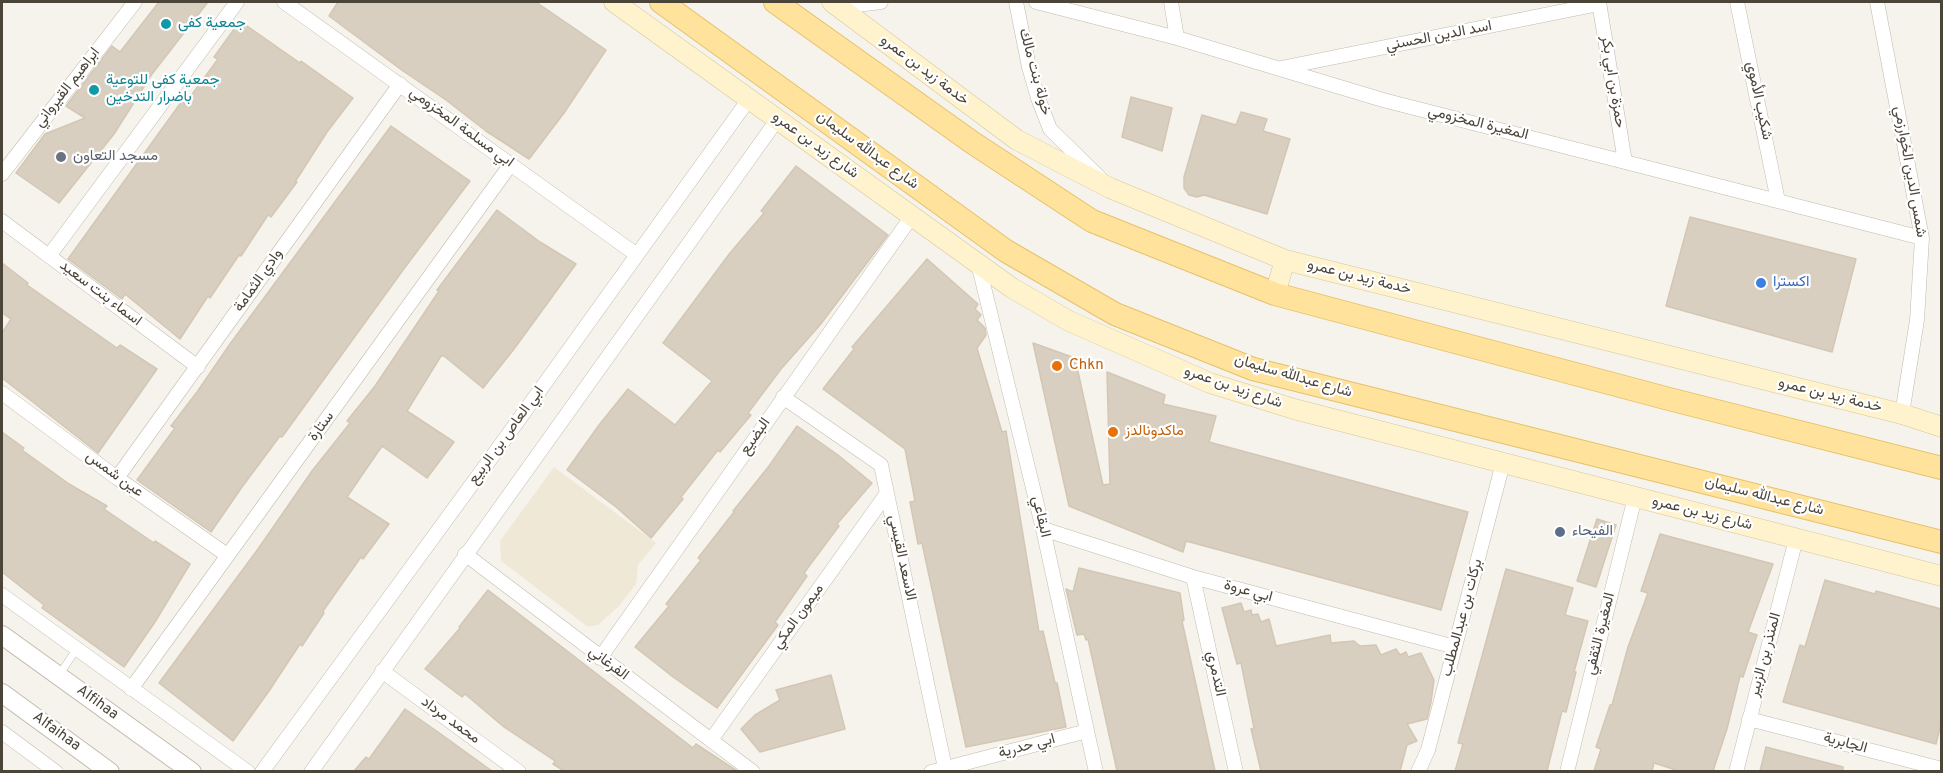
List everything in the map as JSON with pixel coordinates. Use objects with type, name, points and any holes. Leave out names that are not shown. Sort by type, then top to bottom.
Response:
[{"type":"main road","name":"شارع زيد بن عمرو","points":[[614,2],[1012,288],[1069,321],[1210,382],[1294,409],[1941,576]]},
{"type":"main road","name":"شارع عبدالله سليمان","points":[[661,2],[1006,251],[1115,314],[1253,369],[1941,542]]},
{"type":"main road","points":[[775,2],[973,143],[1092,221],[1275,294],[1658,396],[1941,468]]},
{"type":"main road","name":"خدمة زيد بن عمرو","points":[[836,4],[1017,140],[1110,188],[1285,260],[1902,414],[1941,427]]},
{"type":"main road","points":[[1275,294],[1285,260]]},
{"type":"main road","points":[[1247,394],[1253,369]]},
{"type":"street","name":"ابراهيم القيرواني","points":[[2,174],[135,2]]},
{"type":"street","points":[[49,256],[237,2]]},
{"type":"street","name":"ابي مسلمة المخزومي","points":[[284,2],[637,255]]},
{"type":"street","points":[[836,4],[881,2]]},
{"type":"street","name":"خولة بنت مالك","points":[[1016,2],[1029,68],[1050,129],[1110,188]]},
{"type":"street","name":"المغيرة المخزومي","points":[[1036,2],[1176,38],[1383,100],[1922,238]]},
{"type":"street","points":[[1171,2],[1176,38]]},
{"type":"street","name":"شكيب الأموي","points":[[1737,2],[1778,201]]},
{"type":"street","name":"شمس الدين الخوارزمي","points":[[1877,2],[1922,238],[1917,320],[1902,414]]},
{"type":"street","name":"اسد الدين الحسني","points":[[1279,69],[1599,3]]},
{"type":"street","name":"حمزة بن ابي بكر","points":[[1599,3],[1625,162]]},
{"type":"street","name":"وادي الثمامة","points":[[117,478],[400,84]]},
{"type":"street","name":"ابي العاص بن الربيع","points":[[262,771],[495,453],[749,99]]},
{"type":"street","points":[[311,771],[777,120]]},
{"type":"street","name":"ستارة","points":[[131,689],[511,164]]},
{"type":"street","name":"البضيع","points":[[600,657],[912,216]]},
{"type":"street","name":"اسماء بنت سعيد","points":[[2,220],[198,367]]},
{"type":"street","name":"البقاعي","points":[[978,264],[1043,529],[1096,771]]},
{"type":"street","name":"عين شمس","points":[[2,393],[227,555]]},
{"type":"street","name":"الاسعد القيسي","points":[[783,398],[881,465],[938,770]]},
{"type":"street","name":"بركات بن عبدالمطلب","points":[[1418,771],[1428,750],[1503,463]]},
{"type":"street","name":"ميمون المكي","points":[[711,740],[888,493]]},
{"type":"street","name":"المغيرة الثقفي","points":[[1567,771],[1635,497]]},
{"type":"street","name":"ابي عروة","points":[[1043,529],[1193,577],[1455,647]]},
{"type":"street","name":"المنذر بن الزبير","points":[[1736,771],[1796,539]]},
{"type":"street","name":"الفرغاني","points":[[465,554],[753,771]]},
{"type":"street","name":"التدمري","points":[[1193,577],[1236,771]]},
{"type":"street","points":[[2,595],[248,771]]},
{"type":"street","name":"Alfihaa","points":[[2,635],[192,771]]},
{"type":"street","name":"محمد مرداد","points":[[382,671],[519,771]]},
{"type":"street","name":"Alfaihaa","points":[[2,693],[110,771]]},
{"type":"street","name":"الجابرية","points":[[1749,719],[1941,769]]},
{"type":"street","name":"ابي حدرية","points":[[938,770],[1088,731]]},
{"type":"street","points":[[2,732],[56,771]]},
{"type":"lane","points":[[58,676],[76,650]]},
{"type":"shaded area","points":[[554,467],[656,543],[638,565],[636,584],[619,606],[598,625],[588,627],[501,561],[500,541]]},
{"type":"building","points":[[159,2],[208,2],[152,74],[114,134],[59,203],[16,173],[45,134],[85,118],[66,106],[112,46],[120,52]]},
{"type":"building","points":[[338,2],[536,2],[606,50],[564,113],[529,159],[486,131],[329,16]]},
{"type":"building","points":[[240,21],[353,98],[327,132],[295,182],[297,182],[271,217],[268,215],[210,298],[208,296],[180,339],[125,294],[122,299],[68,259],[182,101],[185,104],[218,59],[214,57]]},
{"type":"building","points":[[1131,97],[1172,108],[1162,151],[1122,137]]},
{"type":"building","points":[[1241,112],[1267,119],[1263,131],[1290,139],[1267,214],[1204,195],[1197,197],[1189,195],[1184,188],[1184,177],[1202,115],[1236,125]]},
{"type":"building","points":[[391,126],[470,181],[211,532],[137,480],[175,428],[171,426]]},
{"type":"building","points":[[796,166],[888,235],[820,325],[781,369],[748,413],[751,415],[720,452],[718,450],[681,497],[683,499],[651,538],[616,507],[567,470],[628,389],[675,425],[712,381],[663,343],[730,253],[764,213],[761,211]]},
{"type":"building","points":[[497,210],[540,242],[576,264],[483,388],[444,356],[441,356],[407,411],[454,442],[427,478],[382,446],[347,497],[389,524],[363,559],[361,557],[323,611],[324,613],[302,646],[300,644],[233,741],[159,683],[258,549],[312,471],[350,423],[347,421],[375,386],[439,291],[437,290]]},
{"type":"building","name":"اكسترا","points":[[1690,217],[1856,259],[1832,352],[1666,306]]},
{"type":"building","points":[[927,259],[978,304],[975,309],[981,315],[977,320],[985,328],[986,335],[977,348],[1002,432],[1006,431],[1039,632],[1043,631],[1066,727],[966,747],[922,543],[918,544],[910,502],[915,501],[905,449],[823,389],[854,349],[852,347]]},
{"type":"building","points":[[2,263],[28,283],[27,285],[117,348],[120,345],[157,369],[98,453],[2,378],[2,333],[11,319],[2,313]]},
{"type":"building","points":[[1033,343],[1075,358],[1103,485],[1110,484],[1107,372],[1165,395],[1163,404],[1216,416],[1209,442],[1468,512],[1441,610],[1186,541],[1183,552],[1069,506]]},
{"type":"building","points":[[797,426],[872,483],[837,524],[839,526],[804,573],[807,576],[775,622],[778,625],[717,708],[635,647],[669,606],[666,604],[701,560],[698,558]]},
{"type":"building","points":[[2,432],[24,448],[22,450],[69,484],[107,506],[104,509],[190,564],[155,622],[124,667],[42,608],[44,605],[2,572]]},
{"type":"building","points":[[1597,519],[1616,525],[1596,587],[1577,581]]},
{"type":"building","points":[[1660,534],[1773,564],[1748,632],[1757,635],[1743,677],[1740,676],[1727,729],[1713,771],[1679,771],[1654,763],[1652,771],[1594,771],[1601,749],[1596,747],[1648,593],[1641,591]]},
{"type":"building","points":[[1079,568],[1180,593],[1184,620],[1182,621],[1215,771],[1117,771],[1088,639],[1086,640],[1084,634],[1077,635],[1066,589],[1073,592]]},
{"type":"building","points":[[1506,569],[1573,588],[1565,615],[1588,621],[1566,712],[1562,711],[1547,771],[1455,771],[1463,744],[1458,743]]},
{"type":"building","points":[[1825,580],[1941,609],[1941,724],[1936,744],[1783,702],[1800,645],[1805,647]]},
{"type":"building","points":[[488,590],[693,748],[696,744],[737,771],[564,771],[553,764],[555,761],[504,727],[465,694],[462,697],[425,669],[460,628]]},
{"type":"building","points":[[1241,603],[1244,612],[1251,610],[1252,615],[1258,614],[1261,622],[1269,619],[1276,646],[1330,635],[1331,643],[1354,641],[1360,646],[1376,645],[1381,655],[1396,649],[1400,655],[1406,652],[1408,657],[1421,653],[1434,680],[1431,702],[1427,719],[1407,724],[1417,741],[1407,745],[1400,771],[1261,771],[1251,729],[1254,728],[1241,663],[1237,664],[1222,608]]},
{"type":"building","points":[[831,675],[845,729],[760,752],[741,729],[755,715],[780,700],[776,690]]},
{"type":"building","points":[[405,709],[492,771],[354,771],[366,757],[369,759]]},
{"type":"building","points":[[1766,747],[1843,767],[1843,771],[1760,771]]},
{"type":"place","name":"جمعية كفى","points":[[166,24]]},
{"type":"place","name":"جمعية كفى للتوعية باضرار التدخين","points":[[94,90]]},
{"type":"place","name":"مسجد التعاون","points":[[61,157]]},
{"type":"place","name":"اكسترا","points":[[1761,283]]},
{"type":"place","name":"Chkn","points":[[1057,366]]},
{"type":"place","name":"ماكدونالدز","points":[[1113,432]]},
{"type":"place","name":"الفيحاء","points":[[1560,532]]}]
